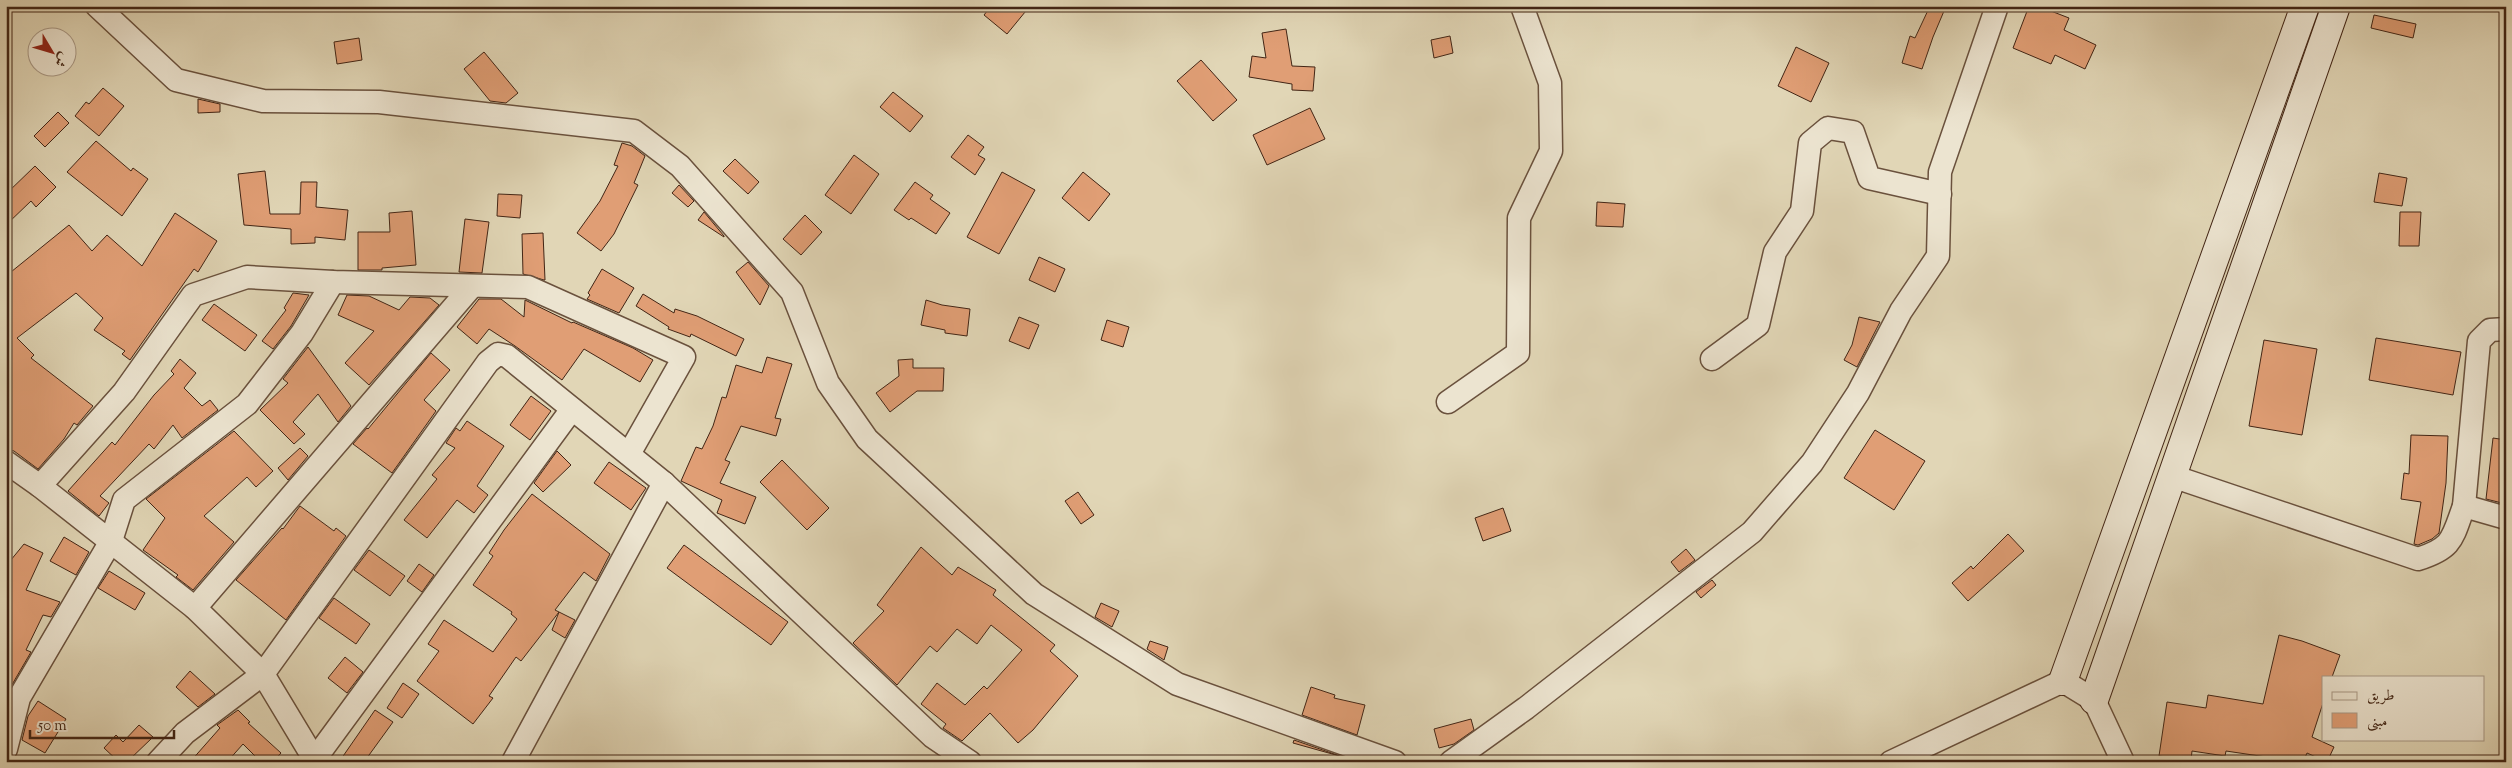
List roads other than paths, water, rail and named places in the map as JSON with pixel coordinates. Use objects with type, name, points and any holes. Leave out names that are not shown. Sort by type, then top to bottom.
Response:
[{"type":"street","points":[[97,6],[176,80],[263,101],[379,102],[634,131],[680,166],[792,292],[828,383],[867,439],[1034,594],[1177,684],[1395,762]]},
{"type":"street","points":[[1448,402],[1518,353],[1518,218],[1551,151],[1550,83],[1522,6]]},
{"type":"street","points":[[1451,762],[1526,708],[1752,532],[1812,463],[1858,393],[1901,310],[1938,256],[1940,172],[1997,6]]},
{"type":"street","points":[[1891,762],[2063,681],[2305,6]]},
{"type":"street","points":[[2094,700],[2336,6]]},
{"type":"street","points":[[1712,359],[1758,325],[1775,252],[1802,210],[1810,143],[1828,128],[1853,132],[1869,178],[1940,194]]},
{"type":"street","points":[[40,486],[124,392],[193,295],[247,277],[333,282],[528,287],[684,357],[629,454]]},
{"type":"street","points":[[6,749],[19,698],[111,541],[124,500],[247,404],[302,333],[333,282]]},
{"type":"street","points":[[194,608],[472,286]]},
{"type":"street","points":[[2172,476],[2418,559],[2439,552],[2453,538],[2464,506],[2479,341],[2490,330],[2506,329]]},
{"type":"street","points":[[158,762],[185,733],[262,674],[488,362],[498,354],[507,356],[664,483],[933,737],[970,762]]},
{"type":"street","points":[[6,462],[111,541],[194,608],[262,674],[315,761],[572,409]]},
{"type":"street","points":[[513,762],[664,483]]},
{"type":"street","points":[[2464,506],[2506,518]]},
{"type":"street","points":[[2063,681],[2094,700],[2124,762]]}]
